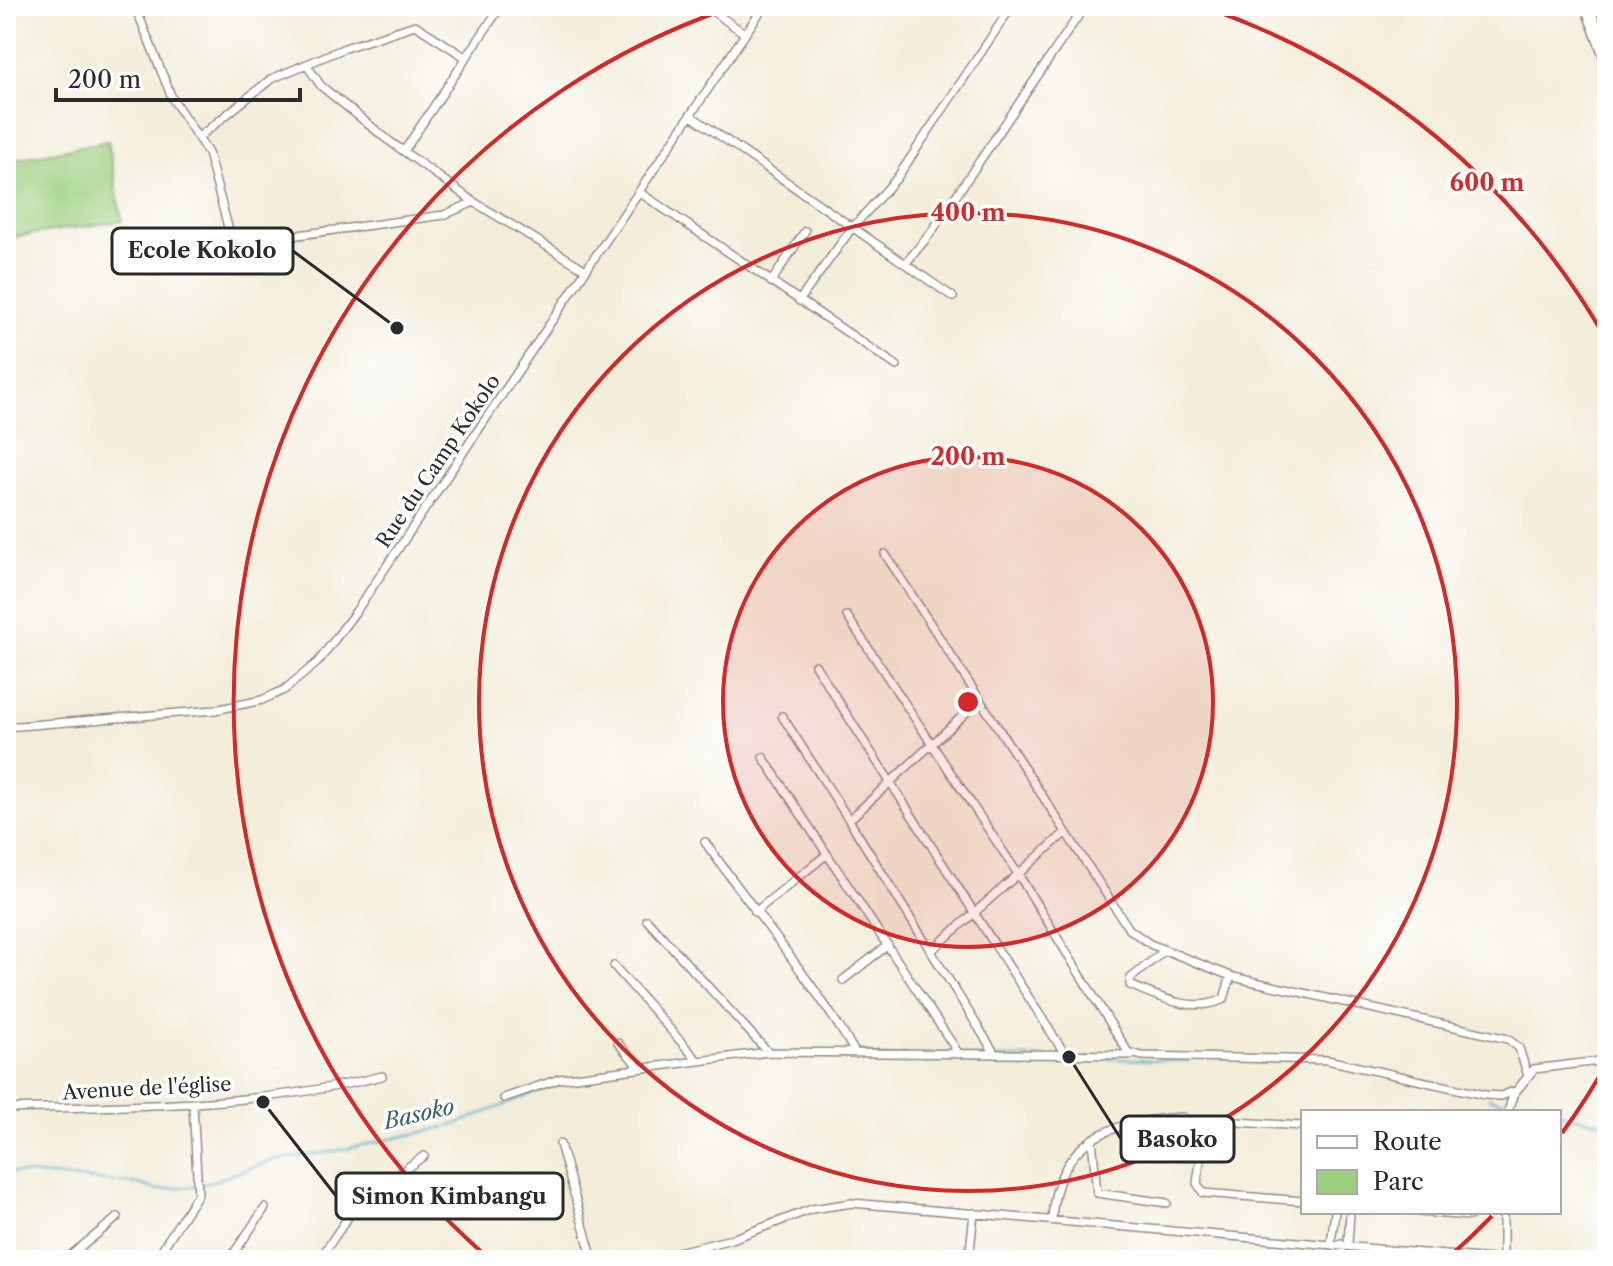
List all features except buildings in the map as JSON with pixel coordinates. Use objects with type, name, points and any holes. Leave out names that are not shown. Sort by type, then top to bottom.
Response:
[{"type":"highway","points":[[1587,6],[1607,59]]},
{"type":"highway","points":[[1603,6],[1607,17]]},
{"type":"street","points":[[135,6],[172,98],[199,137],[214,170],[232,242]]},
{"type":"street","points":[[404,151],[501,6]]},
{"type":"street","points":[[705,6],[744,33]]},
{"type":"street","name":"Rue du Camp Kokolo","points":[[6,727],[242,706],[284,690],[301,678],[335,642],[764,6]]},
{"type":"street","points":[[799,301],[852,228],[897,178],[1012,6]]},
{"type":"street","points":[[905,264],[930,234],[1085,6]]},
{"type":"street","points":[[199,137],[271,79],[415,25],[465,57]]},
{"type":"street","points":[[306,64],[321,86],[404,151],[474,202],[586,270]]},
{"type":"street","points":[[690,115],[953,297]]},
{"type":"street","points":[[639,192],[897,366]]},
{"type":"street","points":[[157,247],[211,247],[444,215],[474,202]]},
{"type":"street","points":[[771,282],[805,231]]},
{"type":"street","points":[[885,554],[1129,929],[1165,950],[1231,976],[1280,990],[1508,1039],[1519,1048],[1527,1073]]},
{"type":"street","points":[[847,616],[1018,874],[1117,1036],[1133,1055]]},
{"type":"street","points":[[815,665],[976,911],[1065,1054]]},
{"type":"street","points":[[849,820],[980,700]]},
{"type":"street","points":[[782,716],[995,1054]]},
{"type":"street","points":[[763,757],[959,1054]]},
{"type":"street","points":[[931,951],[1066,832]]},
{"type":"street","points":[[705,842],[755,912],[822,996],[856,1054]]},
{"type":"street","points":[[755,912],[826,855]]},
{"type":"street","points":[[647,920],[768,1052]]},
{"type":"street","points":[[843,980],[888,945]]},
{"type":"street","points":[[1165,950],[1131,978],[1130,985],[1179,1004],[1218,1002],[1224,999],[1231,976]]},
{"type":"street","points":[[614,966],[698,1061]]},
{"type":"street","points":[[618,1043],[639,1067]]},
{"type":"street","points":[[504,1098],[559,1079],[768,1052],[1327,1060],[1485,1095],[1501,1096],[1515,1092]]},
{"type":"street","points":[[1509,1110],[1527,1073],[1550,1066],[1607,1060]]},
{"type":"street","name":"Avenue de l'église","points":[[6,1109],[193,1104],[322,1091],[382,1076]]},
{"type":"street","points":[[155,1260],[198,1194],[193,1104]]},
{"type":"street","points":[[1052,1219],[1059,1176],[1077,1150],[1092,1139],[1144,1119],[1183,1117]]},
{"type":"street","points":[[1301,1126],[1206,1120],[1197,1183],[1203,1193],[1301,1201]]},
{"type":"street","points":[[1092,1139],[1097,1193],[1167,1203]]},
{"type":"street","points":[[560,1144],[593,1260]]},
{"type":"street","points":[[319,1260],[359,1201],[424,1156]]},
{"type":"street","points":[[645,1260],[732,1239],[812,1209],[852,1203],[1503,1260],[1503,1214]]},
{"type":"street","points":[[229,1260],[265,1208]]},
{"type":"street","points":[[969,1260],[974,1213]]},
{"type":"street","points":[[1331,1243],[1335,1214]]},
{"type":"street","points":[[1344,1260],[1350,1214]]},
{"type":"street","points":[[1444,1214],[1474,1214]]},
{"type":"street","points":[[65,1260],[118,1217]]},
{"type":"green space","points":[[108,141],[122,221],[6,238],[6,161]]},
{"type":"waterway","name":"Basoko","points":[[756,1057],[1049,1058]]},
{"type":"waterway","name":"Basoko","points":[[1088,1058],[1189,1061]]},
{"type":"waterway","name":"Basoko","points":[[201,1185],[274,1160],[331,1152],[451,1126],[560,1083],[587,1079]]},
{"type":"waterway","name":"Basoko","points":[[1488,1098],[1509,1103]]},
{"type":"waterway","name":"Basoko","points":[[1515,1104],[1544,1110]]},
{"type":"waterway","name":"Basoko","points":[[1561,1113],[1607,1124]]},
{"type":"waterway","name":"Basoko","points":[[6,1172],[139,1184],[157,1190],[195,1186]]},
{"type":"place","name":"Ecole Kokolo","points":[[397,328]]},
{"type":"place","name":"Basoko","points":[[1069,1057]]},
{"type":"place","name":"Simon Kimbangu","points":[[263,1102]]}]
